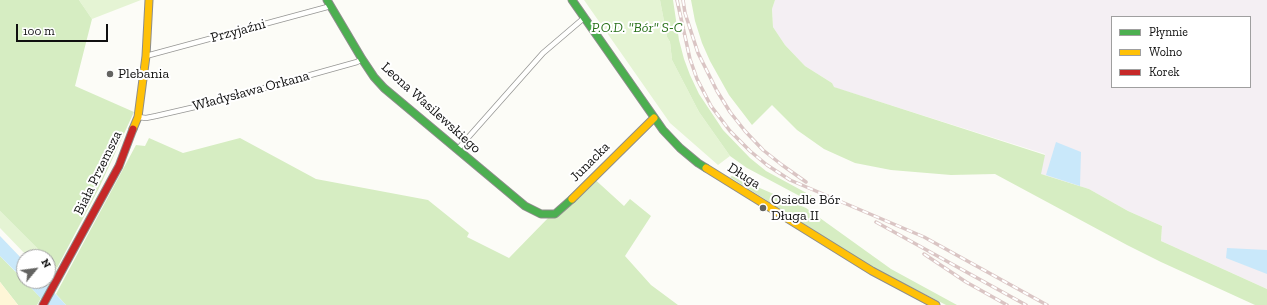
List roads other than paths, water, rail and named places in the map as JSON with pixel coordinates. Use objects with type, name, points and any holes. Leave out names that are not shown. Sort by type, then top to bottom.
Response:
[{"type":"street","name":"Biała Przemsza","points":[[43,305],[119,166],[138,117],[146,56],[149,0]]},
{"type":"street","name":"Długa","points":[[572,0],[654,118],[680,148],[698,163],[872,271],[936,305]]},
{"type":"street","name":"Przyjaźni","points":[[146,56],[329,3]]},
{"type":"street","name":"Leona Wasilewskiego","points":[[329,3],[362,59],[374,77],[384,88],[525,206],[541,214]]},
{"type":"street","points":[[457,150],[543,53],[584,18]]},
{"type":"street","name":"Władysława Orkana","points":[[138,117],[146,118],[208,104],[357,62],[362,59]]},
{"type":"street","name":"Junacka","points":[[541,214],[555,214],[567,204],[654,118]]},
{"type":"water","points":[[1056,142],[1081,152],[1080,186],[1046,175]]},
{"type":"water","points":[[0,236],[16,253],[16,272],[0,256]]},
{"type":"water","points":[[1227,248],[1267,250],[1267,274],[1226,258]]},
{"type":"water","points":[[32,289],[51,289],[66,305],[47,305]]},
{"type":"railway","points":[[677,0],[690,59],[697,79],[711,106],[730,131],[750,151],[767,165],[790,180],[924,237],[1047,305]]},
{"type":"railway","points":[[683,0],[685,13],[698,53],[717,91],[730,112],[763,150],[806,182]]},
{"type":"railway","points":[[876,222],[1026,305]]},
{"type":"railway","points":[[924,254],[966,282],[1007,305]]},
{"type":"place","name":"Plebania","points":[[110,74]]},
{"type":"place","name":"Osiedle Bór Długa II","points":[[763,208]]},
{"type":"park label","name":"P.O.D. \"Bór\" S-C","points":[[637,28]]}]
